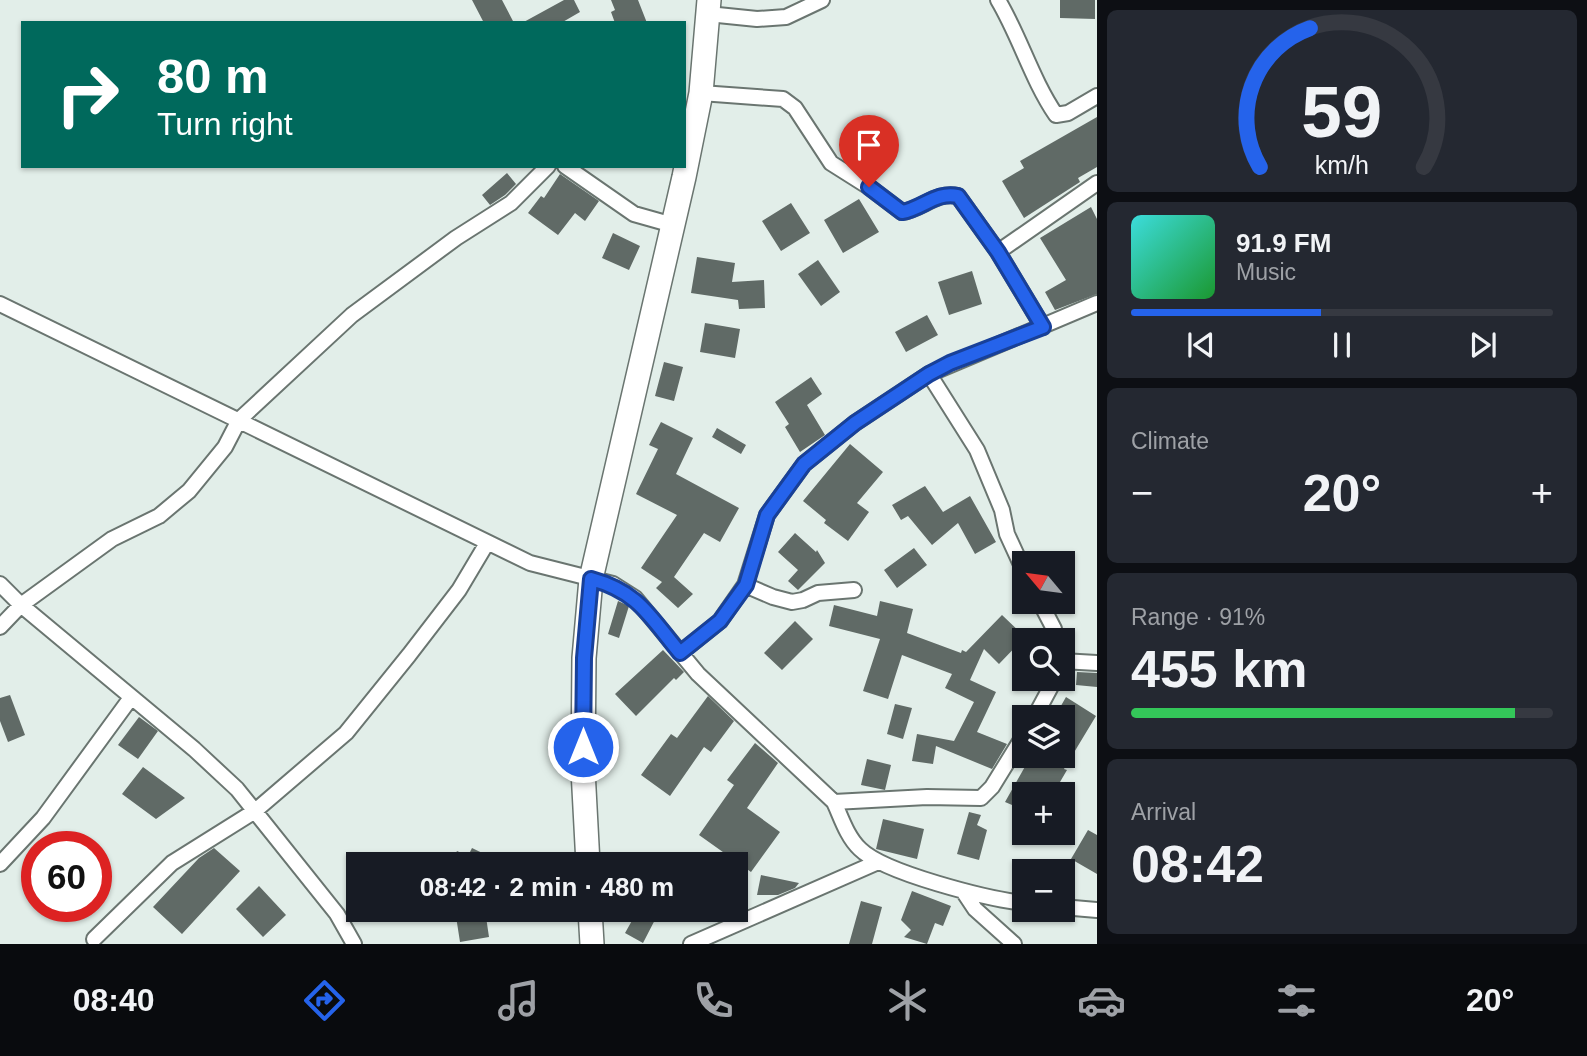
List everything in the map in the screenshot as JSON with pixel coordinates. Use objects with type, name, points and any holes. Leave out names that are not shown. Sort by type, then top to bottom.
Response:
[{"type":"main road","points":[[686,164],[701,93],[708,7]]},
{"type":"main road","points":[[587,852],[583,770],[584,658],[591,579],[685,168]]},
{"type":"main road","points":[[591,922],[592,944]]},
{"type":"street","points":[[708,7],[757,19],[786,17],[822,0]]},
{"type":"street","points":[[999,0],[1046,100],[1056,115],[1068,113],[1097,96]]},
{"type":"street","points":[[701,93],[783,99],[795,108],[831,163],[902,212],[910,211],[942,195],[958,196],[998,252],[1043,327]]},
{"type":"street","points":[[0,626],[21,605],[112,539],[159,516],[189,491],[225,447],[239,420],[352,314],[456,238],[510,203],[546,168]]},
{"type":"street","points":[[568,168],[634,214],[673,225]]},
{"type":"street","points":[[998,252],[1097,183]]},
{"type":"street","points":[[680,653],[720,621],[746,585],[767,515],[804,464],[855,423],[929,374],[1097,303]]},
{"type":"street","points":[[0,304],[530,563],[613,584],[635,598],[698,674],[834,802],[845,828],[859,848],[878,862],[962,891],[1012,901]]},
{"type":"street","points":[[929,374],[977,450],[1002,510],[1007,534],[1015,551]]},
{"type":"street","points":[[94,939],[172,863],[254,811],[346,733],[410,656],[451,601],[487,543]]},
{"type":"street","points":[[0,584],[21,605],[130,699],[194,749],[237,789],[337,914],[354,944]]},
{"type":"street","points":[[746,585],[792,602],[818,593],[854,590]]},
{"type":"street","points":[[1075,662],[1097,663]]},
{"type":"street","points":[[0,864],[43,818],[130,699]]},
{"type":"street","points":[[834,802],[927,797],[981,799],[992,787],[1012,754]]},
{"type":"street","points":[[691,944],[878,862]]},
{"type":"street","points":[[962,891],[975,909],[1014,944]]},
{"type":"street","points":[[1075,908],[1097,910]]},
{"type":"building","points":[[472,0],[502,0],[513,21],[483,21]]},
{"type":"building","points":[[564,0],[574,0],[580,12],[564,21],[526,21]]},
{"type":"building","points":[[611,0],[638,0],[646,21],[614,21],[611,12],[615,10]]},
{"type":"building","points":[[1060,0],[1095,0],[1095,19],[1060,18]]},
{"type":"building","points":[[1097,117],[1097,167],[1078,178],[1080,182],[1024,218],[1002,181],[1024,168],[1020,161]]},
{"type":"building","points":[[507,173],[516,184],[490,205],[482,195]]},
{"type":"building","points":[[560,174],[599,201],[585,221],[575,213],[558,235],[528,213],[541,196],[544,198]]},
{"type":"building","points":[[859,199],[879,232],[843,253],[824,220]]},
{"type":"building","points":[[791,203],[810,233],[781,251],[762,221]]},
{"type":"building","points":[[1091,207],[1097,219],[1097,294],[1055,310],[1045,292],[1066,280],[1040,238]]},
{"type":"building","points":[[613,233],[640,246],[629,270],[602,258]]},
{"type":"building","points":[[697,257],[735,263],[732,282],[764,280],[765,308],[739,309],[738,300],[691,293]]},
{"type":"building","points":[[818,260],[840,292],[821,306],[798,274]]},
{"type":"building","points":[[972,271],[982,304],[949,315],[938,282]]},
{"type":"building","points":[[927,315],[938,335],[906,352],[895,332]]},
{"type":"building","points":[[705,323],[740,329],[735,358],[700,352]]},
{"type":"building","points":[[664,362],[683,367],[674,401],[655,396]]},
{"type":"building","points":[[811,377],[822,394],[807,405],[825,435],[800,452],[785,427],[789,424],[775,402]]},
{"type":"building","points":[[661,422],[693,438],[676,474],[739,508],[720,542],[704,533],[674,577],[693,594],[678,608],[656,588],[662,582],[641,568],[677,515],[636,494],[658,449],[649,445]]},
{"type":"building","points":[[717,428],[746,445],[741,454],[712,437]]},
{"type":"building","points":[[850,444],[883,472],[857,503],[869,512],[848,541],[824,523],[826,520],[803,501]]},
{"type":"building","points":[[925,486],[943,512],[970,496],[996,542],[975,554],[958,523],[932,545],[908,516],[901,520],[892,505]]},
{"type":"building","points":[[795,533],[816,552],[817,550],[825,563],[798,590],[788,581],[798,570],[778,552]]},
{"type":"building","points":[[914,548],[927,565],[897,588],[884,570]]},
{"type":"building","points":[[618,601],[629,606],[619,638],[608,634]]},
{"type":"building","points":[[880,601],[913,609],[907,633],[961,653],[962,650],[966,652],[1002,615],[1016,628],[1012,628],[1012,650],[999,664],[984,649],[970,680],[996,692],[977,732],[1007,744],[992,769],[936,746],[933,764],[912,761],[917,734],[954,741],[974,702],[945,688],[952,674],[902,655],[888,699],[863,691],[880,639],[829,626],[834,605],[877,616]]},
{"type":"building","points":[[795,621],[813,639],[782,670],[764,653]]},
{"type":"building","points":[[663,650],[684,672],[676,680],[674,678],[636,716],[615,694]]},
{"type":"building","points":[[1077,672],[1097,673],[1097,687],[1076,685]]},
{"type":"building","points":[[10,695],[25,735],[8,742],[0,721],[0,698]]},
{"type":"building","points":[[708,696],[734,721],[711,752],[704,747],[670,796],[641,775],[671,734],[677,738]]},
{"type":"building","points":[[1066,697],[1096,716],[1075,751],[1075,705],[1061,705]]},
{"type":"building","points":[[895,704],[912,708],[903,739],[887,734]]},
{"type":"building","points":[[139,717],[158,731],[138,759],[118,745]]},
{"type":"building","points":[[755,743],[778,763],[747,808],[780,832],[751,872],[748,870],[748,852],[723,852],[699,835],[734,785],[727,780]]},
{"type":"building","points":[[867,759],[891,765],[885,790],[861,785]]},
{"type":"building","points":[[143,767],[185,798],[156,819],[122,794]]},
{"type":"building","points":[[1024,768],[1067,770],[1060,782],[1016,782]]},
{"type":"building","points":[[1012,790],[1012,805],[1005,802]]},
{"type":"building","points":[[969,812],[981,815],[977,825],[987,830],[979,860],[957,854]]},
{"type":"building","points":[[883,819],[924,829],[917,859],[876,849]]},
{"type":"building","points":[[1088,830],[1097,835],[1097,874],[1071,859]]},
{"type":"building","points":[[214,848],[240,871],[182,934],[153,907],[199,858]]},
{"type":"building","points":[[761,875],[799,883],[795,888],[778,895],[757,895]]},
{"type":"building","points":[[259,886],[286,915],[263,937],[236,909]]},
{"type":"building","points":[[912,891],[951,906],[943,926],[935,923],[927,944],[904,937],[911,930],[901,920]]},
{"type":"building","points":[[861,901],[882,907],[872,944],[849,944]]},
{"type":"building","points":[[457,922],[487,922],[489,937],[460,942]]},
{"type":"building","points":[[631,922],[654,922],[643,943],[625,933]]},
{"type":"route","points":[[583,747],[584,658],[591,579],[613,584],[635,598],[680,653],[720,621],[746,585],[767,515],[804,464],[855,423],[929,374],[950,363],[1043,327],[998,252],[958,196],[942,195],[910,211],[902,212],[869,187]]}]
